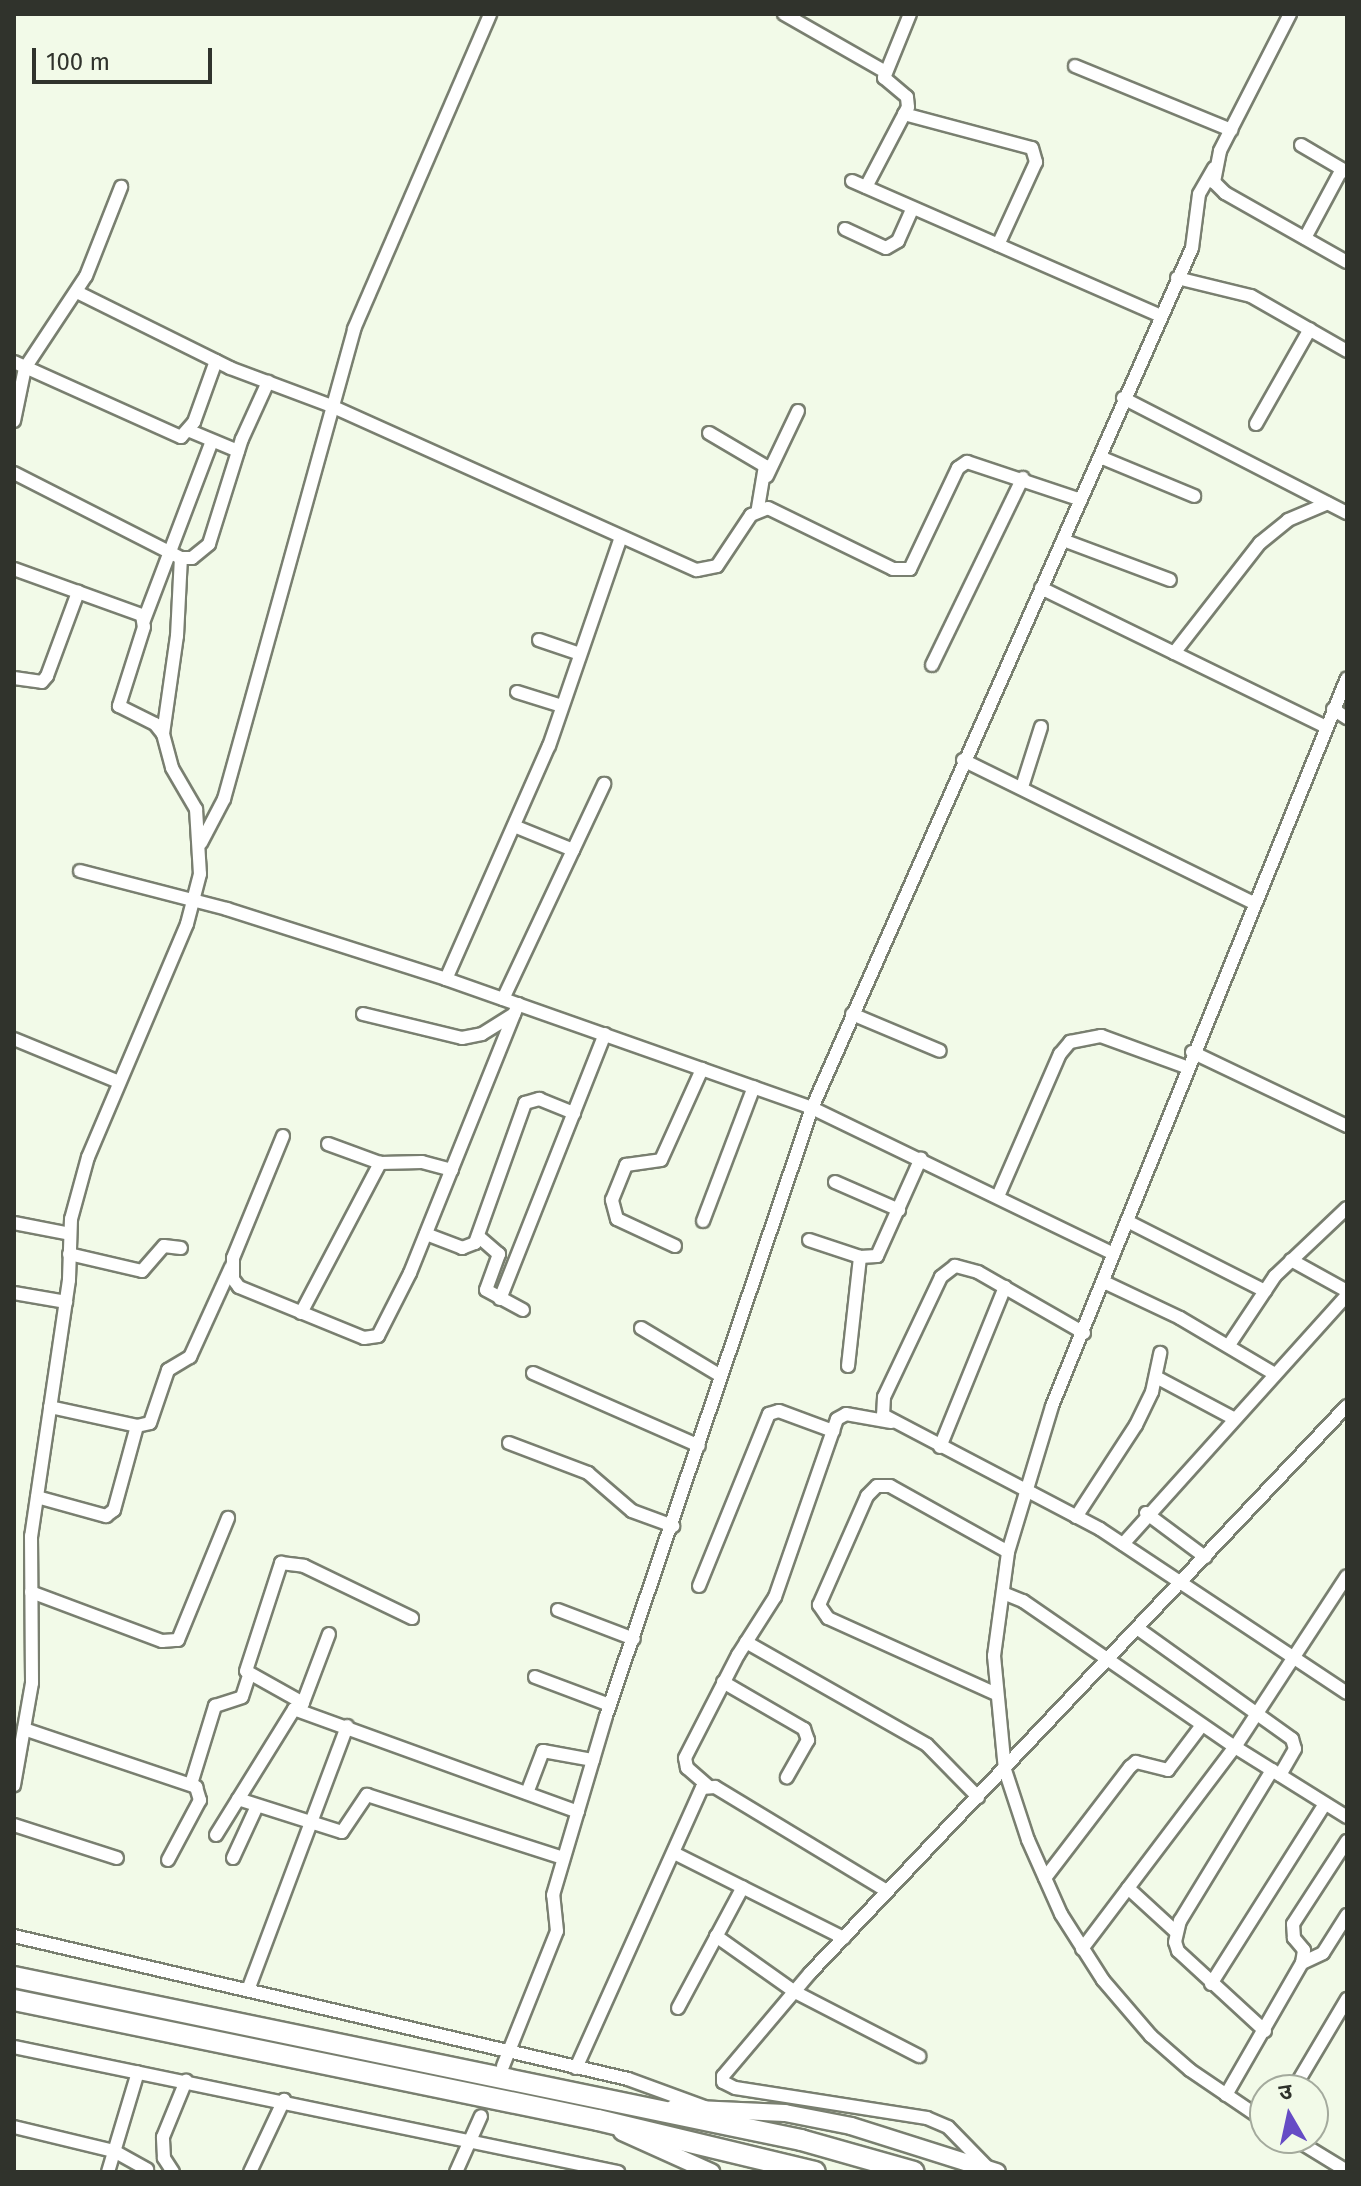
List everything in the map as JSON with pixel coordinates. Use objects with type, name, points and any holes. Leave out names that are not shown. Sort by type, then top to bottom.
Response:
[{"type":"highway","points":[[14,1977],[801,2140],[914,2172]]},
{"type":"highway","points":[[14,2000],[598,2120],[815,2172]]},
{"type":"main road","points":[[653,2109],[706,2108],[785,2113],[851,2126],[993,2170]]},
{"type":"main road","points":[[598,2120],[711,2172]]},
{"type":"street","points":[[199,845],[224,799],[329,405],[360,311],[490,14]]},
{"type":"street","points":[[784,14],[884,71]]},
{"type":"street","points":[[866,187],[904,114],[907,97],[886,83],[884,71],[910,14]]},
{"type":"street","points":[[503,2066],[557,1931],[553,1895],[610,1705],[812,1108],[963,760],[1100,457],[1158,315],[1177,278],[1195,234],[1199,194],[1284,16]]},
{"type":"street","points":[[1075,66],[1231,130]]},
{"type":"street","points":[[904,114],[1032,148],[1036,162],[998,245]]},
{"type":"street","points":[[1301,145],[1344,170],[1305,238]]},
{"type":"street","points":[[1214,168],[1214,182],[1225,193],[1347,262]]},
{"type":"street","points":[[852,181],[1158,315]]},
{"type":"street","points":[[14,421],[19,365],[77,292],[121,187]]},
{"type":"street","points":[[845,229],[886,248],[898,241],[913,208]]},
{"type":"street","points":[[1177,278],[1251,296],[1347,351]]},
{"type":"street","points":[[77,292],[216,361],[329,405],[685,566],[709,570],[758,508],[767,476],[798,411]]},
{"type":"street","points":[[1256,424],[1310,329]]},
{"type":"street","points":[[190,431],[216,361]]},
{"type":"street","points":[[19,365],[171,436],[190,431],[238,451]]},
{"type":"street","points":[[14,473],[181,558],[203,554],[209,544],[238,451],[268,382]]},
{"type":"street","points":[[1123,398],[1347,513]]},
{"type":"street","points":[[709,433],[760,459],[767,476]]},
{"type":"street","points":[[163,734],[155,724],[119,706],[168,551],[212,441]]},
{"type":"street","points":[[1100,457],[1194,496]]},
{"type":"street","points":[[758,508],[782,512],[903,571],[917,559],[958,468],[967,462],[1023,478],[1081,500]]},
{"type":"street","points":[[932,665],[1023,478]]},
{"type":"street","points":[[1174,653],[1260,543],[1288,520],[1328,503]]},
{"type":"street","points":[[446,979],[514,826],[562,706],[621,537]]},
{"type":"street","points":[[1063,540],[1170,580]]},
{"type":"street","points":[[14,1785],[35,1646],[31,1592],[37,1497],[66,1302],[70,1234],[79,1182],[194,904],[199,845],[193,800],[172,768],[163,734],[177,636],[181,558]]},
{"type":"street","points":[[14,569],[137,612],[144,620]]},
{"type":"street","points":[[1041,588],[1326,727]]},
{"type":"street","points":[[14,678],[42,682],[47,676],[78,592]]},
{"type":"street","points":[[539,640],[580,654]]},
{"type":"street","points":[[1249,2110],[1151,2036],[1082,1949],[1045,1878],[1005,1770],[994,1693],[1008,1552],[1025,1489],[1186,1067],[1347,678]]},
{"type":"street","points":[[517,692],[562,706]]},
{"type":"street","points":[[1333,709],[1347,718]]},
{"type":"street","points":[[1022,787],[1041,727]]},
{"type":"street","points":[[963,760],[1253,903]]},
{"type":"street","points":[[503,999],[604,784]]},
{"type":"street","points":[[514,826],[573,850]]},
{"type":"street","points":[[80,871],[194,904],[227,909],[446,979],[503,999],[516,1009],[605,1034],[812,1108],[999,1194],[1114,1254]]},
{"type":"street","points":[[363,1014],[462,1038],[482,1034],[516,1009]]},
{"type":"street","points":[[231,1267],[239,1287],[364,1338],[378,1336],[426,1234],[516,1009]]},
{"type":"street","points":[[852,1014],[940,1051]]},
{"type":"street","points":[[500,1299],[605,1034]]},
{"type":"street","points":[[999,1194],[1060,1054],[1070,1042],[1101,1036],[1186,1067]]},
{"type":"street","points":[[14,1039],[119,1082]]},
{"type":"street","points":[[1192,1052],[1347,1126]]},
{"type":"street","points":[[675,1246],[617,1219],[612,1200],[626,1165],[661,1160],[702,1069]]},
{"type":"street","points":[[703,1221],[754,1087]]},
{"type":"street","points":[[426,1234],[462,1248],[478,1236],[525,1103],[539,1099],[574,1113]]},
{"type":"street","points":[[50,1407],[137,1426],[150,1423],[156,1414],[172,1365],[190,1357],[231,1267],[283,1136]]},
{"type":"street","points":[[328,1144],[380,1163],[422,1162],[452,1170]]},
{"type":"street","points":[[809,1240],[860,1257],[882,1251],[921,1158]]},
{"type":"street","points":[[301,1313],[380,1163]]},
{"type":"street","points":[[835,1182],[899,1210]]},
{"type":"street","points":[[1229,1345],[1265,1291],[1291,1260],[1347,1208]]},
{"type":"street","points":[[1127,1221],[1265,1291]]},
{"type":"street","points":[[14,1223],[70,1234]]},
{"type":"street","points":[[478,1236],[499,1254],[486,1290],[523,1310]]},
{"type":"street","points":[[69,1254],[142,1271],[164,1246],[181,1248]]},
{"type":"street","points":[[848,1366],[860,1257]]},
{"type":"street","points":[[1123,1544],[1146,1513],[1347,1293],[1291,1260]]},
{"type":"street","points":[[1084,1333],[965,1266],[941,1277],[884,1397],[883,1415],[1123,1544],[1347,1693]]},
{"type":"street","points":[[1104,1282],[1229,1345],[1273,1373]]},
{"type":"street","points":[[940,1447],[1005,1287]]},
{"type":"street","points":[[14,1293],[66,1302]]},
{"type":"street","points":[[641,1328],[721,1376]]},
{"type":"street","points":[[1076,1517],[1136,1425],[1156,1377],[1160,1353]]},
{"type":"street","points":[[533,1373],[699,1446]]},
{"type":"street","points":[[1156,1377],[1233,1418]]},
{"type":"street","points":[[993,2170],[948,2127],[927,2118],[723,2082],[726,2069],[887,1891],[1347,1406]]},
{"type":"street","points":[[699,1586],[769,1414],[779,1411],[833,1431]]},
{"type":"street","points":[[887,1891],[708,1786],[687,1768],[685,1758],[723,1682],[775,1597],[833,1431],[846,1414],[892,1422]]},
{"type":"street","points":[[37,1497],[106,1516],[114,1510],[137,1426]]},
{"type":"street","points":[[509,1443],[588,1473],[632,1511],[673,1526]]},
{"type":"street","points":[[994,1693],[828,1618],[819,1605],[867,1496],[877,1486],[890,1486],[1008,1552]]},
{"type":"street","points":[[1146,1513],[1205,1557]]},
{"type":"street","points":[[31,1592],[162,1641],[178,1640],[228,1518]]},
{"type":"street","points":[[191,1784],[215,1706],[224,1700],[238,1701],[249,1676],[248,1657],[281,1563],[304,1566],[412,1618]]},
{"type":"street","points":[[1082,1949],[1235,1747],[1347,1576]]},
{"type":"street","points":[[1003,1593],[1023,1601],[1202,1725],[1347,1817]]},
{"type":"street","points":[[558,1610],[634,1639]]},
{"type":"street","points":[[1137,1628],[1295,1743],[1176,1932],[1178,1951],[1265,2031]]},
{"type":"street","points":[[216,1835],[289,1712],[302,1706],[329,1634]]},
{"type":"street","points":[[746,1642],[927,1745],[978,1797]]},
{"type":"street","points":[[249,1676],[302,1706],[347,1726],[578,1812]]},
{"type":"street","points":[[535,1677],[610,1705]]},
{"type":"street","points":[[723,1682],[804,1729],[808,1740],[787,1777]]},
{"type":"street","points":[[1045,1878],[1130,1767],[1136,1762],[1168,1770],[1182,1758],[1202,1725]]},
{"type":"street","points":[[248,1990],[347,1726]]},
{"type":"street","points":[[24,1729],[191,1784],[200,1800],[168,1860]]},
{"type":"street","points":[[527,1793],[543,1751],[593,1760]]},
{"type":"street","points":[[576,2068],[698,1794],[708,1786]]},
{"type":"street","points":[[238,1799],[312,1825],[342,1832],[367,1795],[563,1858]]},
{"type":"street","points":[[1211,1984],[1325,1804]]},
{"type":"street","points":[[233,1858],[257,1806]]},
{"type":"street","points":[[14,1825],[117,1858]]},
{"type":"street","points":[[1226,2095],[1302,1963],[1304,1950],[1294,1938],[1293,1924],[1347,1841]]},
{"type":"street","points":[[674,1853],[844,1938]]},
{"type":"street","points":[[678,2008],[743,1887]]},
{"type":"street","points":[[1128,1888],[1176,1932]]},
{"type":"street","points":[[1302,1963],[1323,1953],[1347,1915]]},
{"type":"street","points":[[14,1936],[663,2088],[706,2108]]},
{"type":"street","points":[[716,1936],[795,1992],[919,2056]]},
{"type":"street","points":[[1302,2074],[1347,1999]]},
{"type":"street","points":[[14,2047],[284,2100],[618,2172]]},
{"type":"street","points":[[108,2172],[138,2072]]},
{"type":"street","points":[[173,2172],[164,2158],[163,2137],[186,2081]]},
{"type":"street","points":[[250,2172],[284,2100]]},
{"type":"street","points":[[456,2172],[481,2116]]},
{"type":"street","points":[[14,2127],[114,2151],[147,2169]]},
{"type":"street","points":[[1319,2154],[1347,2171]]}]
